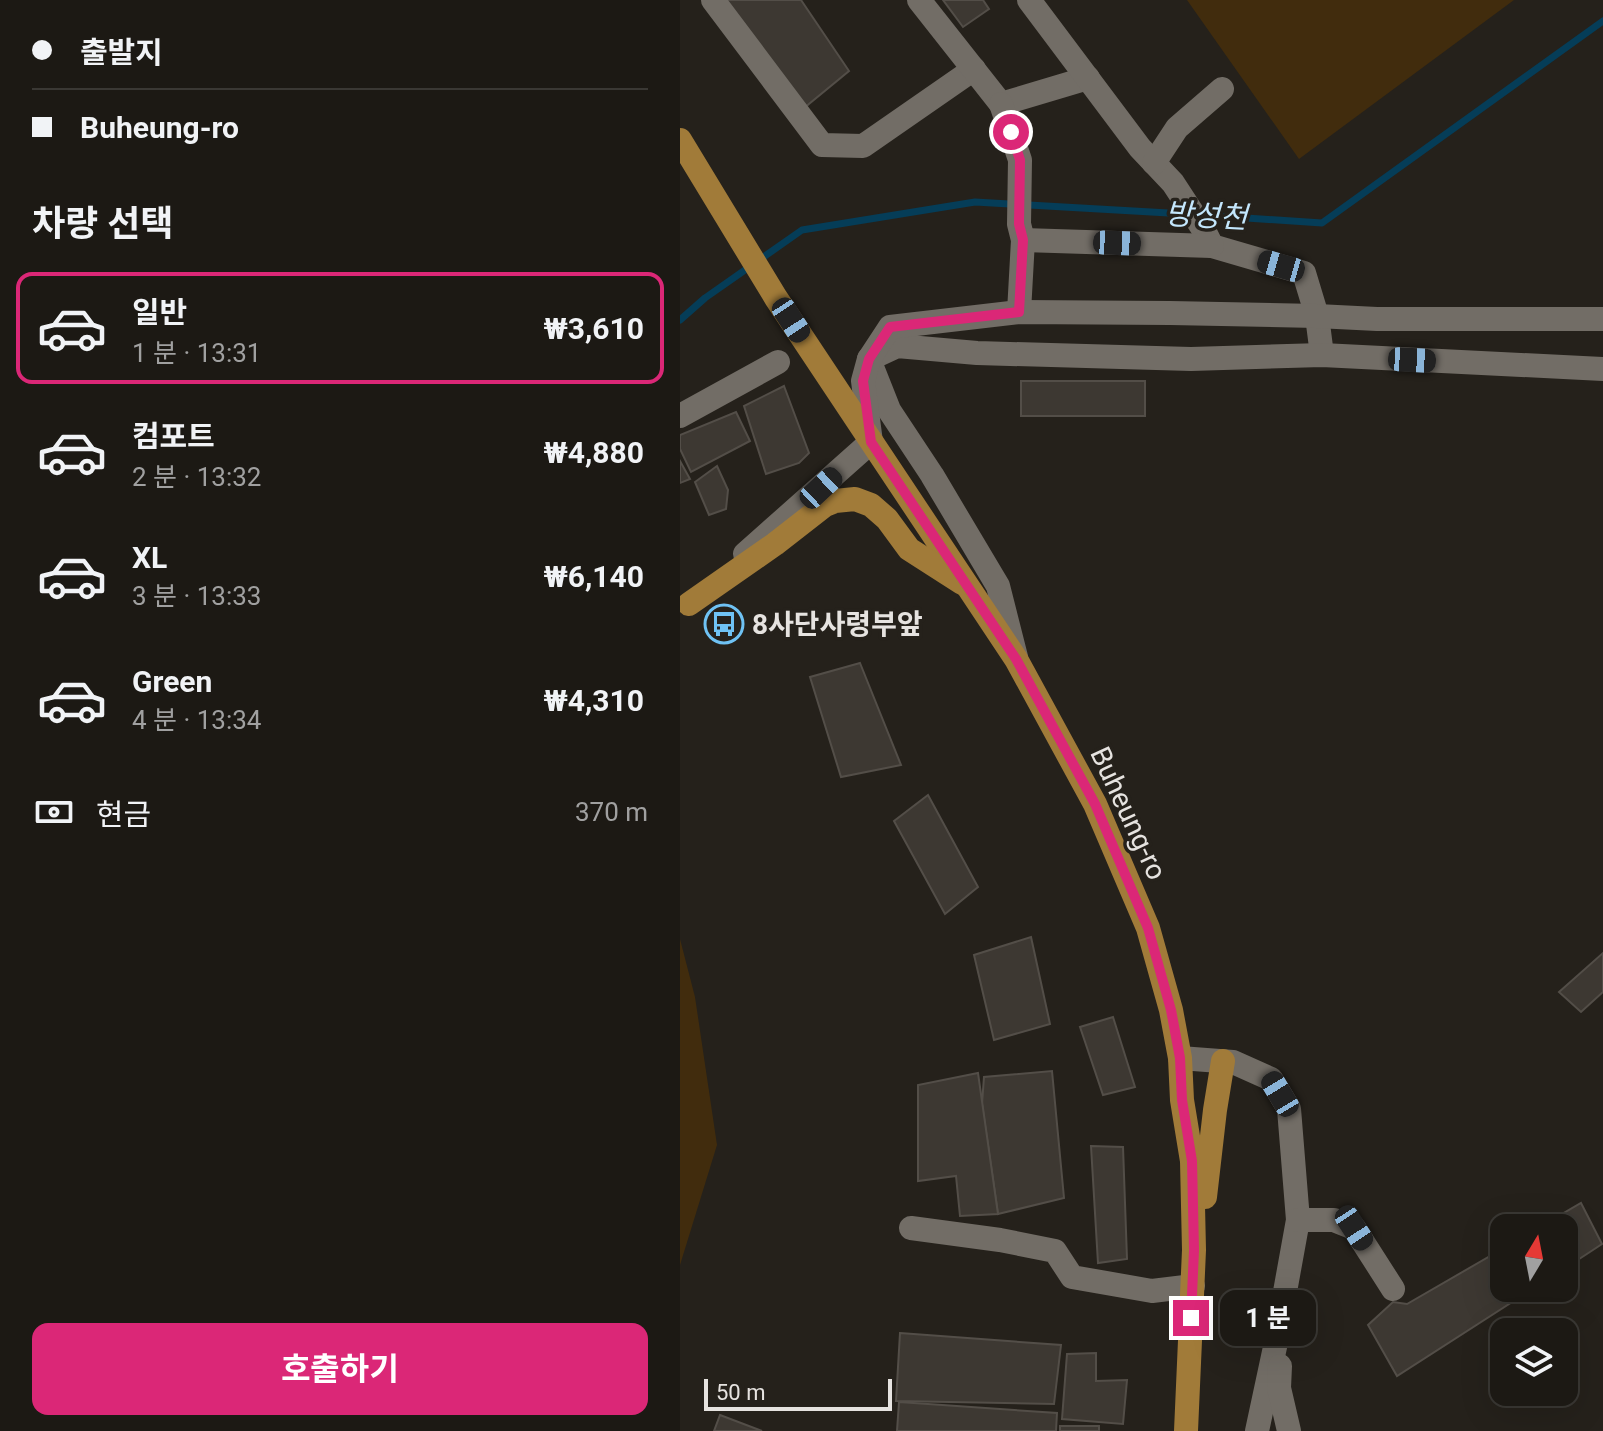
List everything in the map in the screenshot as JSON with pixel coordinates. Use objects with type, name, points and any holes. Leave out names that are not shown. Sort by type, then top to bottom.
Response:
[{"type":"main road","name":"Buheung-ro","points":[[680,140],[776,298],[1016,659],[1095,804],[1148,928],[1171,1010],[1192,1161],[1194,1250],[1186,1431]]},
{"type":"main road","points":[[684,608],[825,505],[855,499],[871,505],[887,519],[909,549],[969,588]]},
{"type":"main road","points":[[1194,1250],[1204,1201],[1223,1061]]},
{"type":"street","points":[[713,0],[822,145],[863,146],[974,69]]},
{"type":"street","points":[[919,0],[1001,104],[1020,160],[1019,312]]},
{"type":"street","points":[[1029,0],[1140,148],[1173,183],[1208,239]]},
{"type":"street","points":[[1001,104],[1088,78]]},
{"type":"street","points":[[1154,163],[1177,128],[1222,89]]},
{"type":"street","points":[[1021,232],[1208,239],[1304,273],[1317,316],[1322,355]]},
{"type":"street","points":[[684,608],[871,442],[863,381],[869,359],[890,327],[1019,312],[1392,319],[1603,319]]},
{"type":"street","points":[[869,359],[897,346],[977,353],[1191,359],[1322,355],[1603,369]]},
{"type":"street","points":[[869,359],[889,410],[998,586],[1016,659]]},
{"type":"street","points":[[680,416],[778,362]]},
{"type":"street","points":[[1180,1058],[1233,1062],[1271,1079],[1289,1109],[1298,1220],[1257,1431]]},
{"type":"street","points":[[1298,1220],[1334,1220],[1354,1228],[1393,1289]]},
{"type":"street","points":[[911,1228],[1055,1251],[1072,1277],[1152,1291],[1193,1286]]},
{"type":"street","points":[[1282,1308],[1279,1388],[1289,1431]]},
{"type":"shaded area","points":[[1187,0],[1514,0],[1299,159]]},
{"type":"shaded area","points":[[680,939],[695,997],[717,1145],[680,1265]]},
{"type":"building","points":[[725,0],[801,0],[849,71],[804,108]]},
{"type":"building","points":[[943,0],[983,0],[989,9],[963,27]]},
{"type":"building","points":[[1021,381],[1145,381],[1145,416],[1021,416]]},
{"type":"building","points":[[784,386],[809,453],[799,463],[766,474],[744,406]]},
{"type":"building","points":[[736,412],[750,441],[691,472],[680,449],[680,435]]},
{"type":"building","points":[[680,461],[690,479],[680,483]]},
{"type":"building","points":[[717,466],[728,490],[726,509],[709,515],[695,482]]},
{"type":"building","points":[[860,663],[901,765],[841,777],[810,677]]},
{"type":"building","points":[[928,795],[978,887],[945,914],[894,821]]},
{"type":"building","points":[[1031,937],[1050,1024],[994,1040],[974,955]]},
{"type":"building","points":[[1603,953],[1603,992],[1581,1012],[1559,992]]},
{"type":"building","points":[[1113,1017],[1135,1087],[1103,1095],[1080,1027]]},
{"type":"building","points":[[1052,1071],[1064,1198],[998,1214],[982,1104],[984,1077]]},
{"type":"building","points":[[978,1073],[998,1214],[960,1216],[956,1176],[918,1181],[918,1085]]},
{"type":"building","points":[[1091,1146],[1123,1147],[1127,1259],[1098,1263]]},
{"type":"building","points":[[1581,1203],[1602,1244],[1578,1260],[1578,1214],[1562,1214]]},
{"type":"building","points":[[1490,1256],[1490,1302],[1512,1302],[1397,1376],[1368,1325],[1393,1302],[1407,1304]]},
{"type":"building","points":[[900,1333],[1061,1345],[1054,1404],[896,1401]]},
{"type":"building","points":[[1096,1353],[1096,1381],[1127,1380],[1123,1424],[1062,1419],[1067,1354]]},
{"type":"building","points":[[899,1402],[1057,1413],[1056,1431],[897,1431]]},
{"type":"building","points":[[720,1415],[762,1431],[714,1431]]},
{"type":"building","points":[[1060,1426],[1099,1426],[1099,1431],[1060,1431]]},
{"type":"waterway","name":"방성천","points":[[1202,215],[1322,223],[1603,21]]},
{"type":"waterway","name":"방성천","points":[[680,320],[705,298],[802,230],[975,202],[1186,214]]},
{"type":"place","name":"8사단사령부앞","points":[[724,624]]},
{"type":"route","points":[[1011,132],[1020,160],[1019,224],[1023,240],[1019,312],[890,327],[869,359],[863,381],[871,442],[1016,659],[1047,713],[1095,804],[1148,928],[1171,1010],[1192,1161],[1194,1250],[1191,1318]]}]
